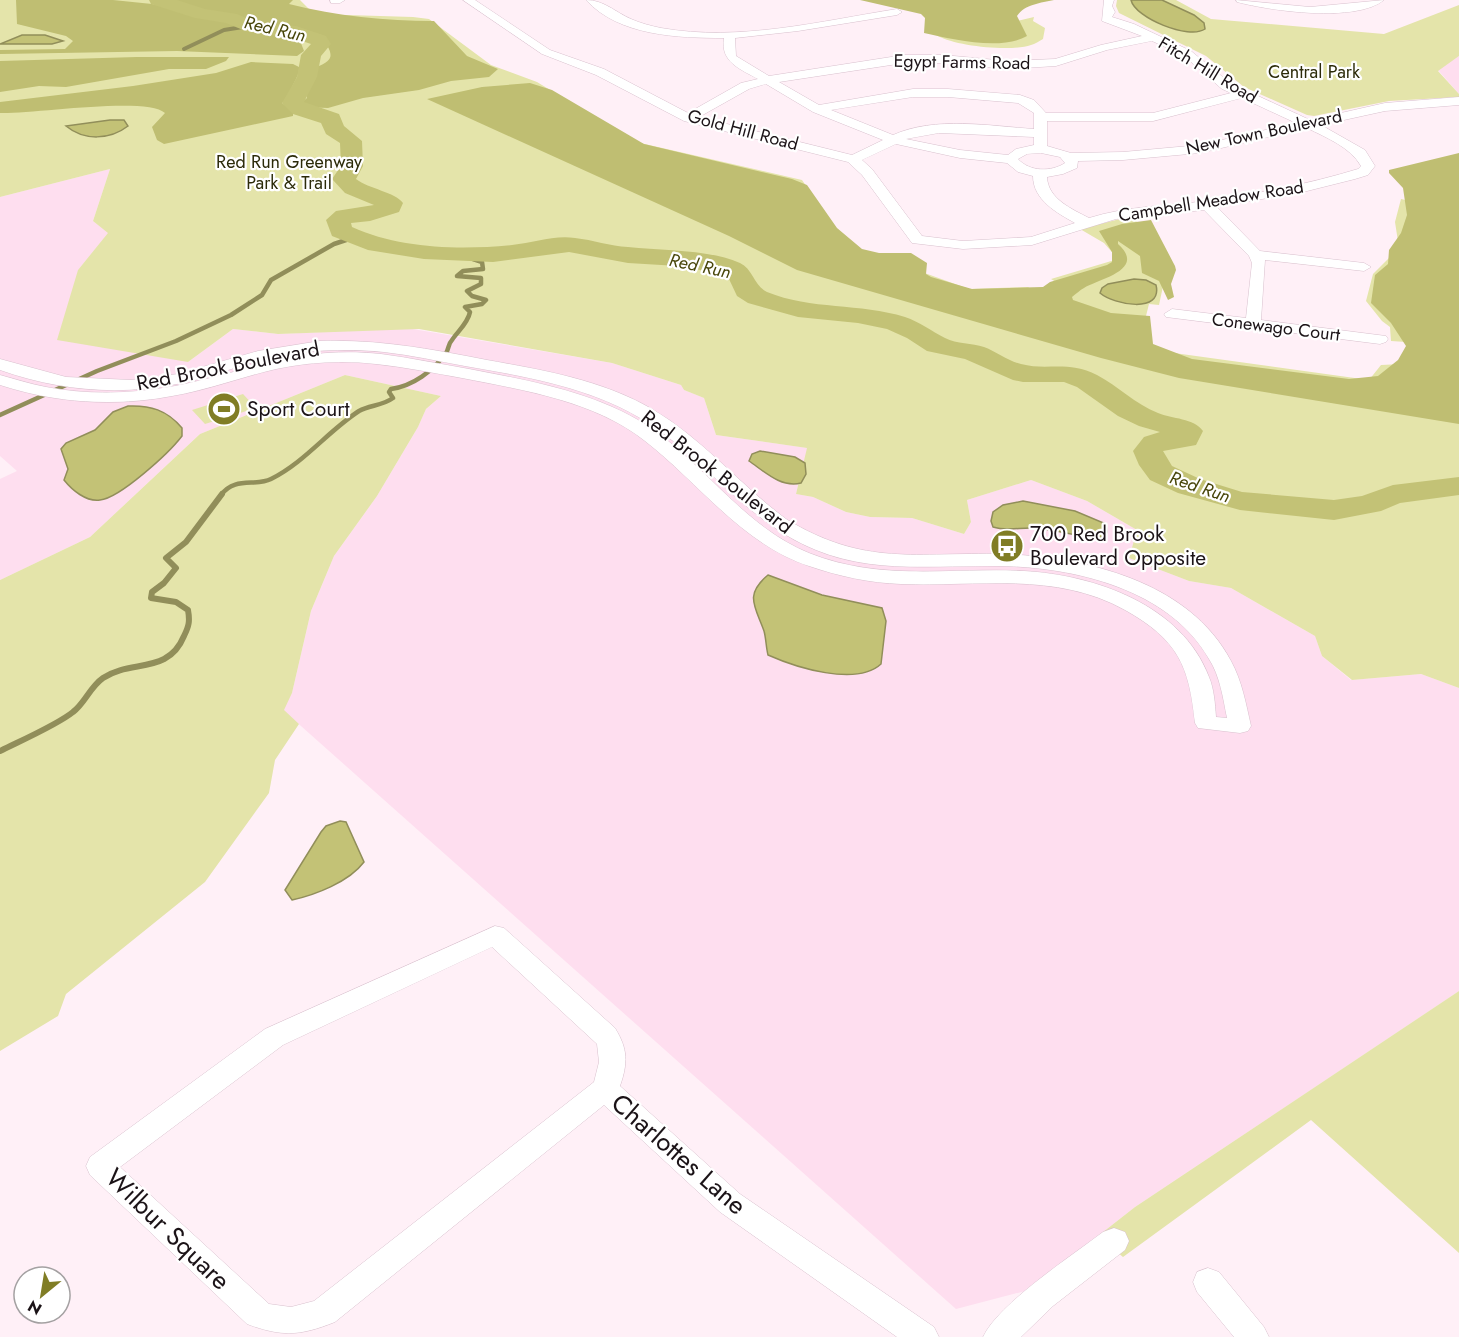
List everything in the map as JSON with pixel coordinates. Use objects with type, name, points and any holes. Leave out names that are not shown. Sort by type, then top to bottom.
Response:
[{"type":"street","name":"Gold Hill Road","points":[[468,0],[546,52],[600,72],[688,117],[853,159]]},
{"type":"street","points":[[591,0],[617,16],[646,27],[682,33],[730,35],[897,12]]},
{"type":"street","name":"Fitch Hill Road","points":[[1109,0],[1107,6],[1110,12],[1106,19],[1130,26],[1186,53],[1217,79],[1242,94],[1310,123]]},
{"type":"street","points":[[1241,0],[1266,5],[1325,9],[1355,7],[1379,0]]},
{"type":"street","points":[[730,35],[729,55],[818,109],[893,140],[950,153],[1011,159],[1018,167],[1040,173],[1062,171],[1071,161],[1058,152],[1041,149],[1022,151],[1011,159]]},
{"type":"street","name":"Egypt Farms Road","points":[[688,117],[745,86],[769,80],[904,59],[943,59],[1007,65],[1056,62],[1105,47],[1153,37]]},
{"type":"street","points":[[818,109],[913,93],[939,92],[1020,99],[1037,107],[1041,117],[1039,133],[1041,149]]},
{"type":"street","points":[[1041,117],[1153,117],[1242,94]]},
{"type":"street","name":"New Town Boulevard","points":[[1071,161],[1200,149],[1385,107],[1459,101]]},
{"type":"street","name":"New Town Boulevard","points":[[1071,161],[1174,161],[1238,151],[1401,114],[1459,109]]},
{"type":"street","name":"Campbell Meadow Road","points":[[853,159],[867,172],[917,240],[963,246],[1008,244],[1053,235],[1085,222],[1139,211],[1207,205],[1307,187],[1363,171],[1368,166],[1360,153],[1310,123]]},
{"type":"street","points":[[853,159],[906,134],[936,130],[1039,133]]},
{"type":"street","points":[[1040,173],[1039,181],[1050,198],[1061,209],[1085,222]]},
{"type":"street","points":[[1207,205],[1256,255],[1259,264],[1253,324]]},
{"type":"street","points":[[1256,255],[1364,267]]},
{"type":"street","name":"Conewago Court","points":[[1172,314],[1380,339]]},
{"type":"street","name":"Red Brook Boulevard","points":[[0,364],[57,383],[108,386],[177,379],[255,357],[299,348],[343,345],[465,367],[558,379],[629,404],[669,428],[780,526],[827,548],[849,555],[886,560],[1001,560],[1059,565],[1118,580],[1145,592],[1191,623],[1209,642],[1228,676],[1240,726],[1206,723],[1199,676],[1192,660],[1171,634],[1153,619],[1122,601],[1081,585],[1053,580],[1001,576],[898,578],[812,561],[760,535],[649,435],[613,413],[547,389],[465,367]]},
{"type":"street","name":"Red Brook Boulevard","points":[[0,380],[42,393],[90,397],[140,395],[177,390],[300,359],[397,354]]},
{"type":"street","name":"Wilbur Square","points":[[495,935],[274,1037],[100,1166],[258,1314],[276,1322],[290,1323],[324,1312],[605,1089]]},
{"type":"street","name":"Charlottes Lane","points":[[495,935],[606,1036],[612,1045],[614,1058],[605,1089],[730,1203],[923,1337]]},
{"type":"street","points":[[999,1337],[1042,1296],[1113,1241]]},
{"type":"street","points":[[1208,1282],[1253,1337]]},
{"type":"shaded area","points":[[16,0],[113,0],[152,4],[229,21],[246,30],[299,38],[304,51],[297,56],[177,51],[0,54],[0,50],[65,49],[73,41],[66,36],[17,24]]},
{"type":"shaded area","points":[[168,0],[293,0],[289,4],[343,15],[434,21],[467,56],[498,69],[489,77],[451,81],[419,90],[363,98],[328,108],[302,107],[301,103],[307,98],[306,89],[316,67],[330,58],[329,50],[321,35],[297,28],[247,21]]},
{"type":"shaded area","points":[[860,0],[1054,0],[1029,6],[1017,16],[1027,36],[1004,43],[990,43],[962,41],[924,33],[925,18],[921,14]]},
{"type":"shaded area","points":[[1131,0],[1162,0],[1194,15],[1204,23],[1205,29],[1187,32],[1164,25],[1142,14]]},
{"type":"shaded area","points":[[22,35],[45,35],[63,41],[52,44],[0,44]]},
{"type":"shaded area","points":[[1459,56],[1459,94],[1438,70]]},
{"type":"shaded area","points":[[229,57],[226,61],[206,69],[169,69],[66,87],[39,86],[0,92],[0,61]]},
{"type":"shaded area","points":[[251,62],[293,64],[299,67],[288,98],[282,103],[293,111],[293,116],[164,144],[157,140],[152,127],[165,113],[154,108],[113,106],[0,113],[0,102],[133,86],[216,73]]},
{"type":"shaded area","points":[[530,83],[552,90],[644,144],[792,179],[807,185],[837,228],[862,249],[879,253],[911,253],[927,263],[926,274],[931,277],[972,289],[1043,287],[1050,282],[1107,265],[1112,262],[1112,252],[1099,231],[1122,224],[1151,220],[1175,266],[1176,270],[1171,284],[1174,297],[1168,300],[1159,281],[1142,273],[1140,256],[1118,241],[1127,261],[1124,267],[1109,277],[1082,289],[1072,297],[1073,300],[1111,313],[1150,316],[1153,344],[1192,359],[1349,379],[1378,376],[1398,360],[1406,346],[1391,323],[1371,303],[1375,275],[1388,264],[1389,250],[1401,233],[1407,215],[1403,188],[1389,173],[1389,170],[1459,153],[1459,424],[1179,378],[1101,358],[797,270],[729,236],[427,99],[482,87]]},
{"type":"shaded area","points":[[124,120],[128,126],[113,134],[97,137],[81,134],[66,126]]},
{"type":"shaded area","points":[[110,169],[93,221],[109,233],[78,270],[188,362],[233,329],[278,334],[407,328],[612,363],[681,385],[684,390],[704,398],[716,435],[808,448],[796,494],[813,497],[846,512],[870,517],[912,518],[964,534],[971,522],[967,500],[1031,480],[1087,501],[1137,530],[1129,558],[1189,581],[1231,588],[1315,636],[1322,656],[1351,680],[1421,674],[1459,688],[1459,991],[1135,1207],[1029,1290],[956,1309],[283,710],[292,693],[311,611],[334,556],[377,496],[418,427],[426,409],[441,396],[345,375],[200,434],[90,537],[0,580],[0,479],[17,471],[0,456],[0,197]]},
{"type":"shaded area","points":[[1134,279],[1146,280],[1156,285],[1156,294],[1152,300],[1145,303],[1126,303],[1100,293],[1102,288],[1108,284]]},
{"type":"shaded area","points":[[128,406],[144,406],[164,413],[182,428],[182,436],[156,463],[119,492],[100,500],[85,497],[64,480],[68,469],[61,449],[66,443],[95,430],[113,412]]},
{"type":"shaded area","points":[[760,451],[795,457],[805,463],[806,474],[801,483],[780,481],[749,461],[752,454]]},
{"type":"shaded area","points":[[1023,501],[1075,511],[1106,524],[1105,537],[1040,528],[993,527],[991,521],[993,512],[1003,505]]},
{"type":"shaded area","points":[[768,575],[822,595],[882,608],[886,621],[881,664],[870,671],[857,674],[825,673],[768,655],[764,631],[755,608],[754,595],[756,589]]},
{"type":"shaded area","points":[[340,821],[346,822],[364,862],[350,876],[331,887],[292,900],[285,890],[321,832],[326,826]]},
{"type":"green space","name":"Red Run Greenway Park & Trail","points":[[0,0],[300,0],[314,14],[429,19],[491,65],[537,82],[636,142],[802,180],[847,245],[969,289],[1028,287],[1045,298],[1069,290],[1051,279],[1118,259],[1104,243],[1080,229],[1132,216],[1169,258],[1159,305],[1149,304],[1138,348],[1369,380],[1381,365],[1401,364],[1406,357],[1406,342],[1391,341],[1390,327],[1382,321],[1366,301],[1373,274],[1399,248],[1395,222],[1401,199],[1414,202],[1459,155],[1459,688],[1421,674],[1352,680],[1322,656],[1315,636],[1231,588],[1189,581],[1129,558],[1137,530],[1087,501],[1031,480],[967,500],[971,522],[964,534],[912,518],[870,517],[846,512],[813,497],[796,494],[807,448],[716,435],[704,398],[684,390],[681,385],[612,363],[419,329],[278,334],[233,329],[188,362],[57,340],[78,270],[108,233],[93,221],[110,169],[0,197]]},
{"type":"green space","name":"Central Park","points":[[1117,0],[1176,0],[1211,19],[1384,34],[1459,5],[1459,56],[1438,71],[1459,94],[1459,97],[1389,101],[1314,116],[1307,115],[1244,87],[1206,56],[1119,13],[1116,6]]},
{"type":"green space","points":[[1034,17],[1033,21],[1045,28],[1043,39],[1022,47],[997,48],[970,45],[938,36],[979,30]]},
{"type":"green space","points":[[345,375],[441,396],[426,409],[418,427],[377,496],[334,556],[311,611],[292,693],[284,710],[299,724],[275,760],[269,793],[205,882],[66,994],[58,1016],[0,1051],[0,580],[90,537],[200,434]]},
{"type":"green space","name":"Sport Court","points":[[243,394],[256,408],[205,424],[192,410]]},
{"type":"green space","points":[[1459,991],[1459,1253],[1311,1120],[1123,1257],[1098,1236],[1135,1207]]},
{"type":"waterway","name":"Red Run","points":[[158,0],[202,14],[230,18],[255,28],[296,32],[319,40],[321,44],[311,55],[307,77],[293,103],[301,110],[331,119],[334,129],[351,141],[352,166],[344,179],[348,184],[359,192],[391,203],[391,207],[370,214],[345,216],[338,220],[341,231],[357,238],[400,249],[448,254],[511,253],[569,244],[628,255],[678,258],[732,269],[740,276],[746,290],[757,297],[798,309],[858,315],[895,323],[917,332],[937,345],[974,353],[1023,374],[1067,374],[1087,381],[1128,410],[1149,420],[1188,431],[1185,439],[1159,441],[1151,446],[1148,451],[1154,465],[1161,473],[1189,486],[1240,501],[1334,510],[1370,504],[1393,494],[1459,486]]},
{"type":"waterway","points":[[184,49],[224,30],[249,26]]},
{"type":"waterway","points":[[0,415],[97,371],[176,341],[231,315],[262,295],[271,280],[334,244],[352,238]]},
{"type":"waterway","points":[[222,494],[232,486],[265,481],[283,472],[359,411],[389,401],[393,398],[389,392],[391,389],[415,381],[435,366],[467,320],[470,312],[465,307],[482,304],[486,300],[472,296],[467,291],[481,284],[481,278],[457,276],[463,271],[483,269],[482,262],[473,259],[475,255]]},
{"type":"waterway","points":[[0,751],[66,717],[103,678],[114,672],[159,661],[169,656],[177,648],[188,626],[188,610],[176,602],[151,598],[152,592],[164,583],[176,568],[166,558],[186,542],[222,494]]},
{"type":"place","name":"Sport Court","points":[[224,409]]},
{"type":"place","name":"700 Red Brook Boulevard Opposite","points":[[1007,546]]}]
